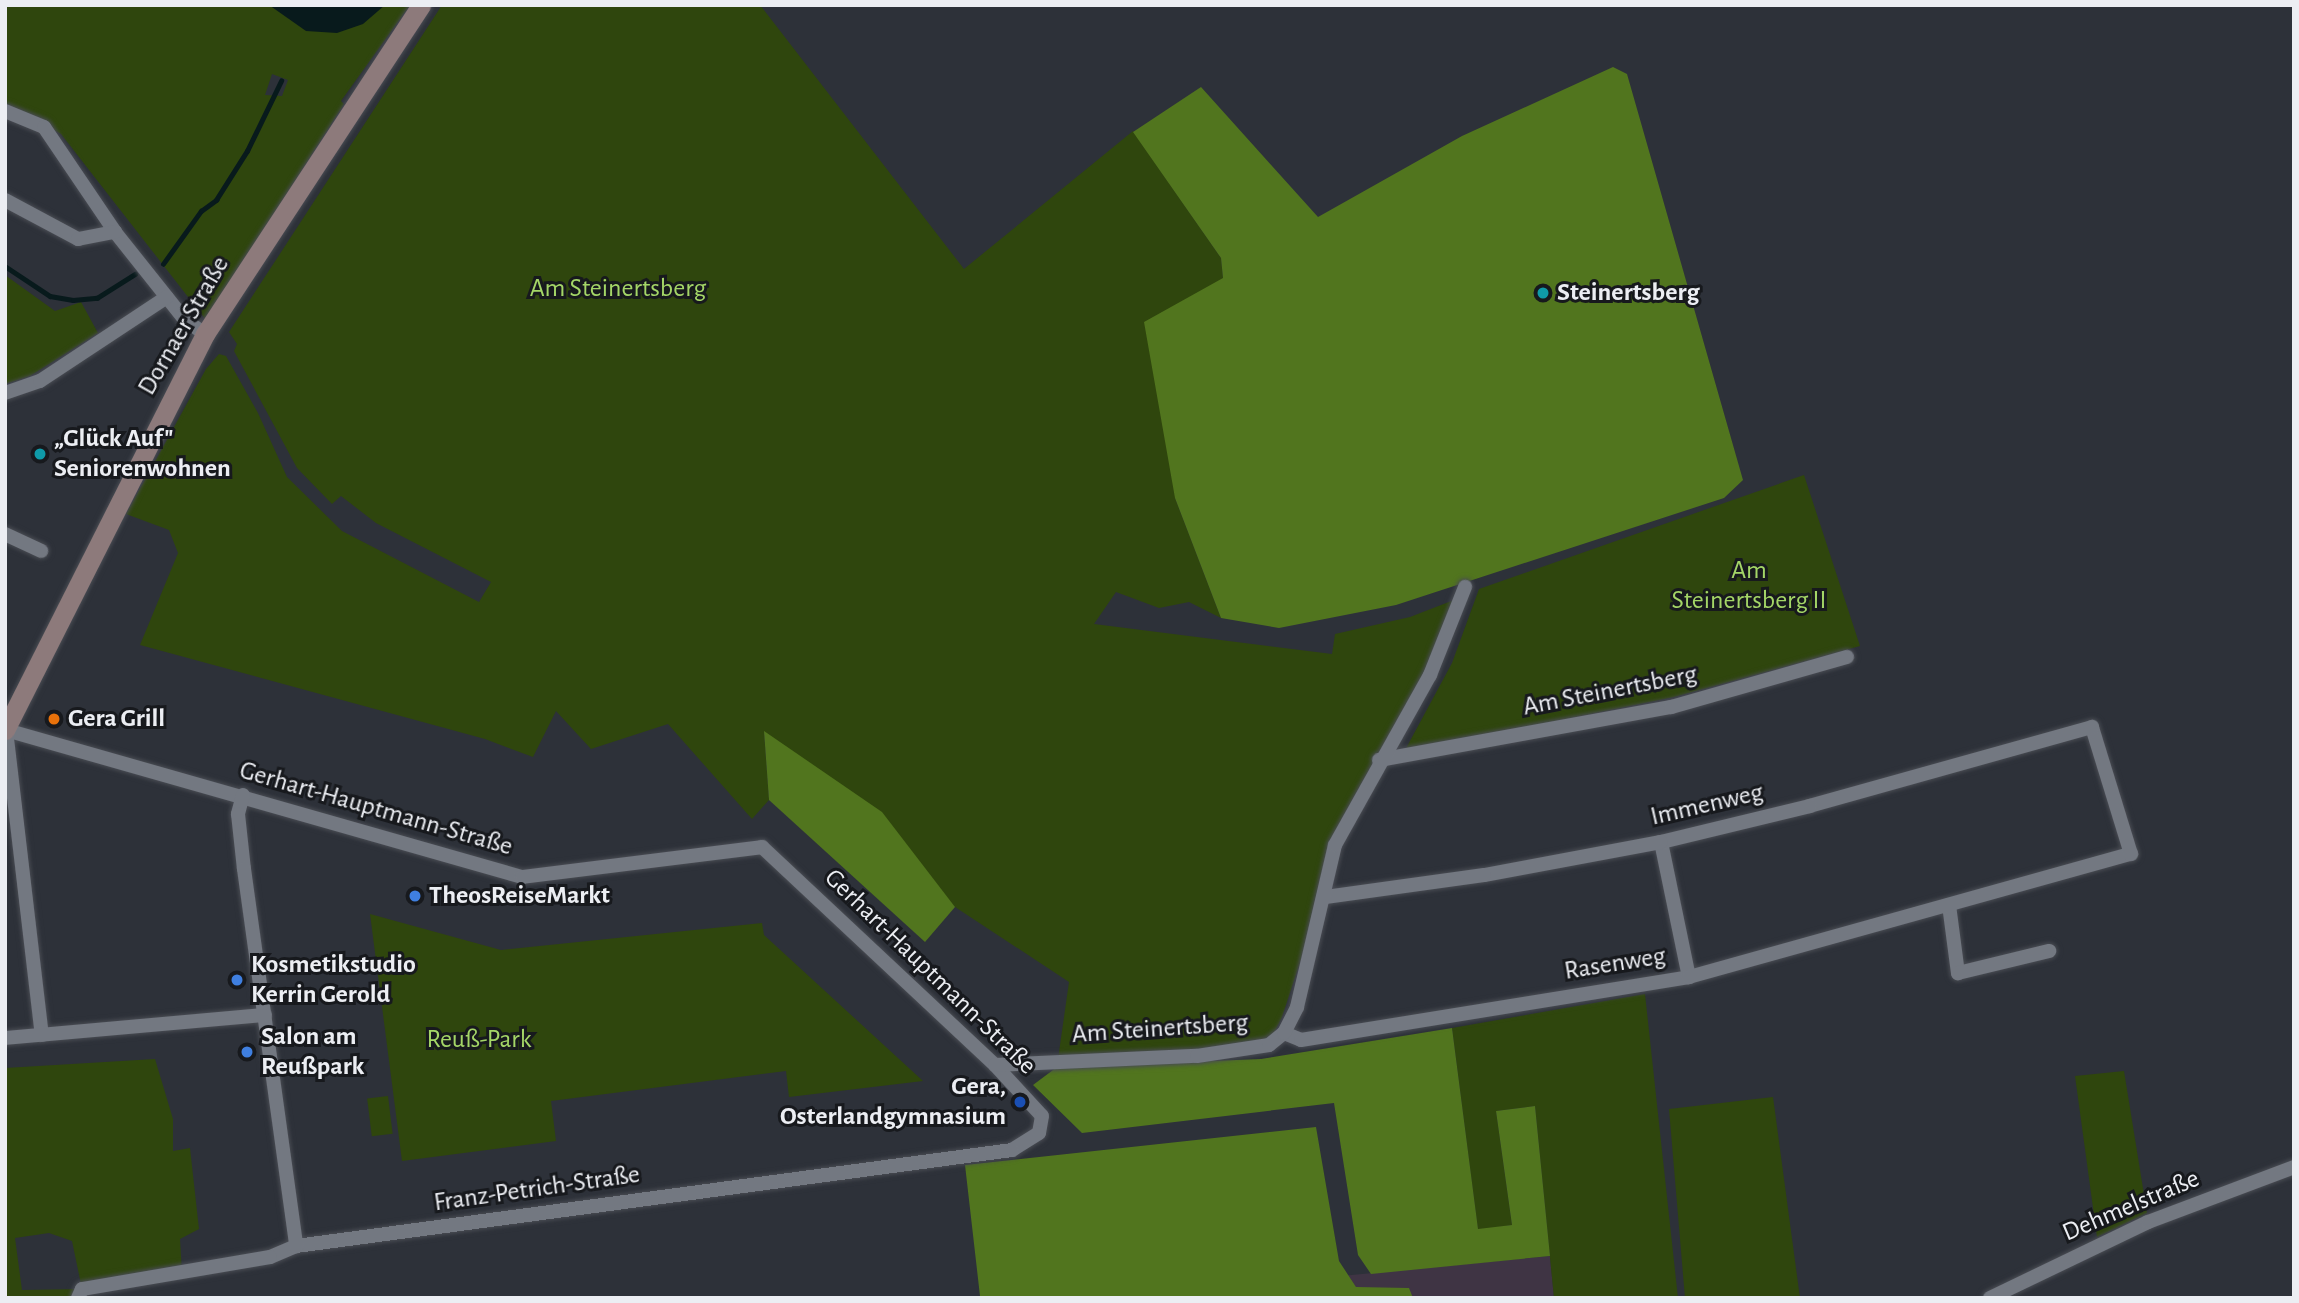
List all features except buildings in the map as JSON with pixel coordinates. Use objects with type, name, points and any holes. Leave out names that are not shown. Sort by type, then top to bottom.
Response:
[{"type":"main road","name":"Dornaer Straße","points":[[6,730],[205,334],[421,5]]},
{"type":"street","points":[[5,111],[44,127],[115,232],[184,320],[205,334]]},
{"type":"street","points":[[5,200],[78,239],[115,232]]},
{"type":"street","points":[[5,393],[40,381],[167,297]]},
{"type":"street","points":[[5,534],[41,551]]},
{"type":"street","name":"Am Steinertsberg","points":[[995,1065],[1197,1056],[1269,1045],[1284,1033],[1297,1007],[1326,897],[1335,845],[1380,760],[1430,675],[1465,587]]},
{"type":"street","name":"Am Steinertsberg","points":[[1380,760],[1671,707],[1847,657]]},
{"type":"street","name":"Immenweg","points":[[1326,897],[1484,875],[1661,842],[1810,806],[2092,727],[2131,854]]},
{"type":"street","points":[[6,730],[16,792],[42,1035]]},
{"type":"street","name":"Gerhart-Hauptmann-Straße","points":[[6,730],[243,795],[522,877],[762,847],[995,1065],[1042,1115],[1039,1133],[1012,1150]]},
{"type":"street","points":[[243,795],[238,814],[296,1246]]},
{"type":"street","points":[[1661,842],[1689,977]]},
{"type":"street","name":"Rasenweg","points":[[1284,1033],[1301,1040],[1689,977],[2131,854]]},
{"type":"street","points":[[1949,905],[1958,973],[2049,951]]},
{"type":"street","points":[[5,1038],[265,1016]]},
{"type":"street","name":"Franz-Petrich-Straße","points":[[80,1293],[270,1257],[296,1246],[1012,1150]]},
{"type":"street","name":"Dehmelstraße","points":[[1990,1298],[2148,1222],[2294,1167]]},
{"type":"shaded area","points":[[269,5],[385,5],[363,24],[337,33],[306,31]]},
{"type":"shaded area","points":[[1550,1256],[1554,1298],[1290,1298],[1289,1281]]},
{"type":"green space","points":[[5,5],[410,5],[341,101],[344,104],[206,320],[61,134],[5,103]],"holes":[[[272,74],[288,80],[282,96],[265,95]]]},
{"type":"green space","name":"Am Steinertsberg","points":[[442,5],[760,5],[964,269],[1133,131],[1221,258],[1223,278],[1175,498],[1221,618],[1189,602],[1159,608],[1116,592],[1094,624],[1332,654],[1335,634],[1410,617],[1454,600],[1427,668],[1352,800],[1325,861],[1312,926],[1282,1017],[1273,1035],[1260,1045],[1058,1059],[1069,982],[949,903],[930,875],[764,732],[769,800],[752,819],[668,724],[591,749],[556,711],[533,757],[485,739],[140,645],[178,553],[169,530],[126,514],[206,369],[219,354],[226,356],[258,413],[287,477],[342,531],[479,602],[491,582],[376,523],[341,496],[332,504],[297,468],[234,351],[237,344],[229,332]]},
{"type":"green space","points":[[1613,67],[1627,74],[1743,480],[1724,498],[1396,605],[1279,628],[1221,618],[1175,498],[1144,322],[1223,278],[1221,258],[1133,132],[1201,87],[1318,217],[1462,136]]},
{"type":"green space","points":[[5,275],[55,311],[81,302],[98,333],[30,376],[5,384]]},
{"type":"green space","name":"Am Steinertsberg II","points":[[1804,475],[1860,646],[1674,697],[1404,752],[1452,663],[1479,589]]},
{"type":"green space","points":[[764,731],[882,812],[955,907],[925,942],[769,800]]},
{"type":"green space","name":"Reuß-Park","points":[[370,914],[501,950],[762,923],[764,935],[923,1081],[789,1097],[786,1071],[551,1101],[556,1141],[402,1161]]},
{"type":"green space","points":[[1645,994],[1678,1298],[1554,1298],[1535,1106],[1496,1111],[1512,1225],[1478,1230],[1452,1028]]},
{"type":"green space","points":[[1452,1028],[1478,1229],[1512,1225],[1496,1111],[1535,1106],[1550,1256],[1371,1274],[1358,1255],[1334,1103],[1082,1133],[1033,1085],[1057,1067],[1261,1059]]},
{"type":"green space","points":[[155,1059],[173,1119],[173,1151],[190,1148],[199,1229],[180,1239],[182,1273],[83,1289],[78,1298],[5,1298],[5,1068]],"holes":[[[49,1233],[72,1241],[82,1289],[22,1290],[15,1238]]]},
{"type":"green space","points":[[2124,1071],[2147,1213],[2097,1237],[2075,1076]]},
{"type":"green space","points":[[388,1096],[393,1134],[372,1136],[367,1099]]},
{"type":"green space","points":[[1773,1097],[1800,1298],[1685,1298],[1669,1109]]},
{"type":"green space","points":[[1316,1127],[1339,1261],[1356,1287],[1409,1288],[1413,1298],[972,1298],[980,1296],[965,1165]]},
{"type":"waterway","points":[[163,264],[201,211],[216,200],[247,151],[281,81]]},
{"type":"waterway","points":[[5,266],[50,296],[73,300],[97,298],[135,274]]},
{"type":"place","name":"Steinertsberg","points":[[1543,293]]},
{"type":"place","name":"„Glück Auf\" Seniorenwohnen","points":[[40,454]]},
{"type":"place","name":"Gera Grill","points":[[54,719]]},
{"type":"place","name":"TheosReiseMarkt","points":[[415,896]]},
{"type":"place","name":"Kosmetikstudio Kerrin Gerold","points":[[237,980]]},
{"type":"place","name":"Salon am Reußpark","points":[[247,1052]]},
{"type":"place","name":"Gera, Osterlandgymnasium","points":[[1020,1102]]}]
